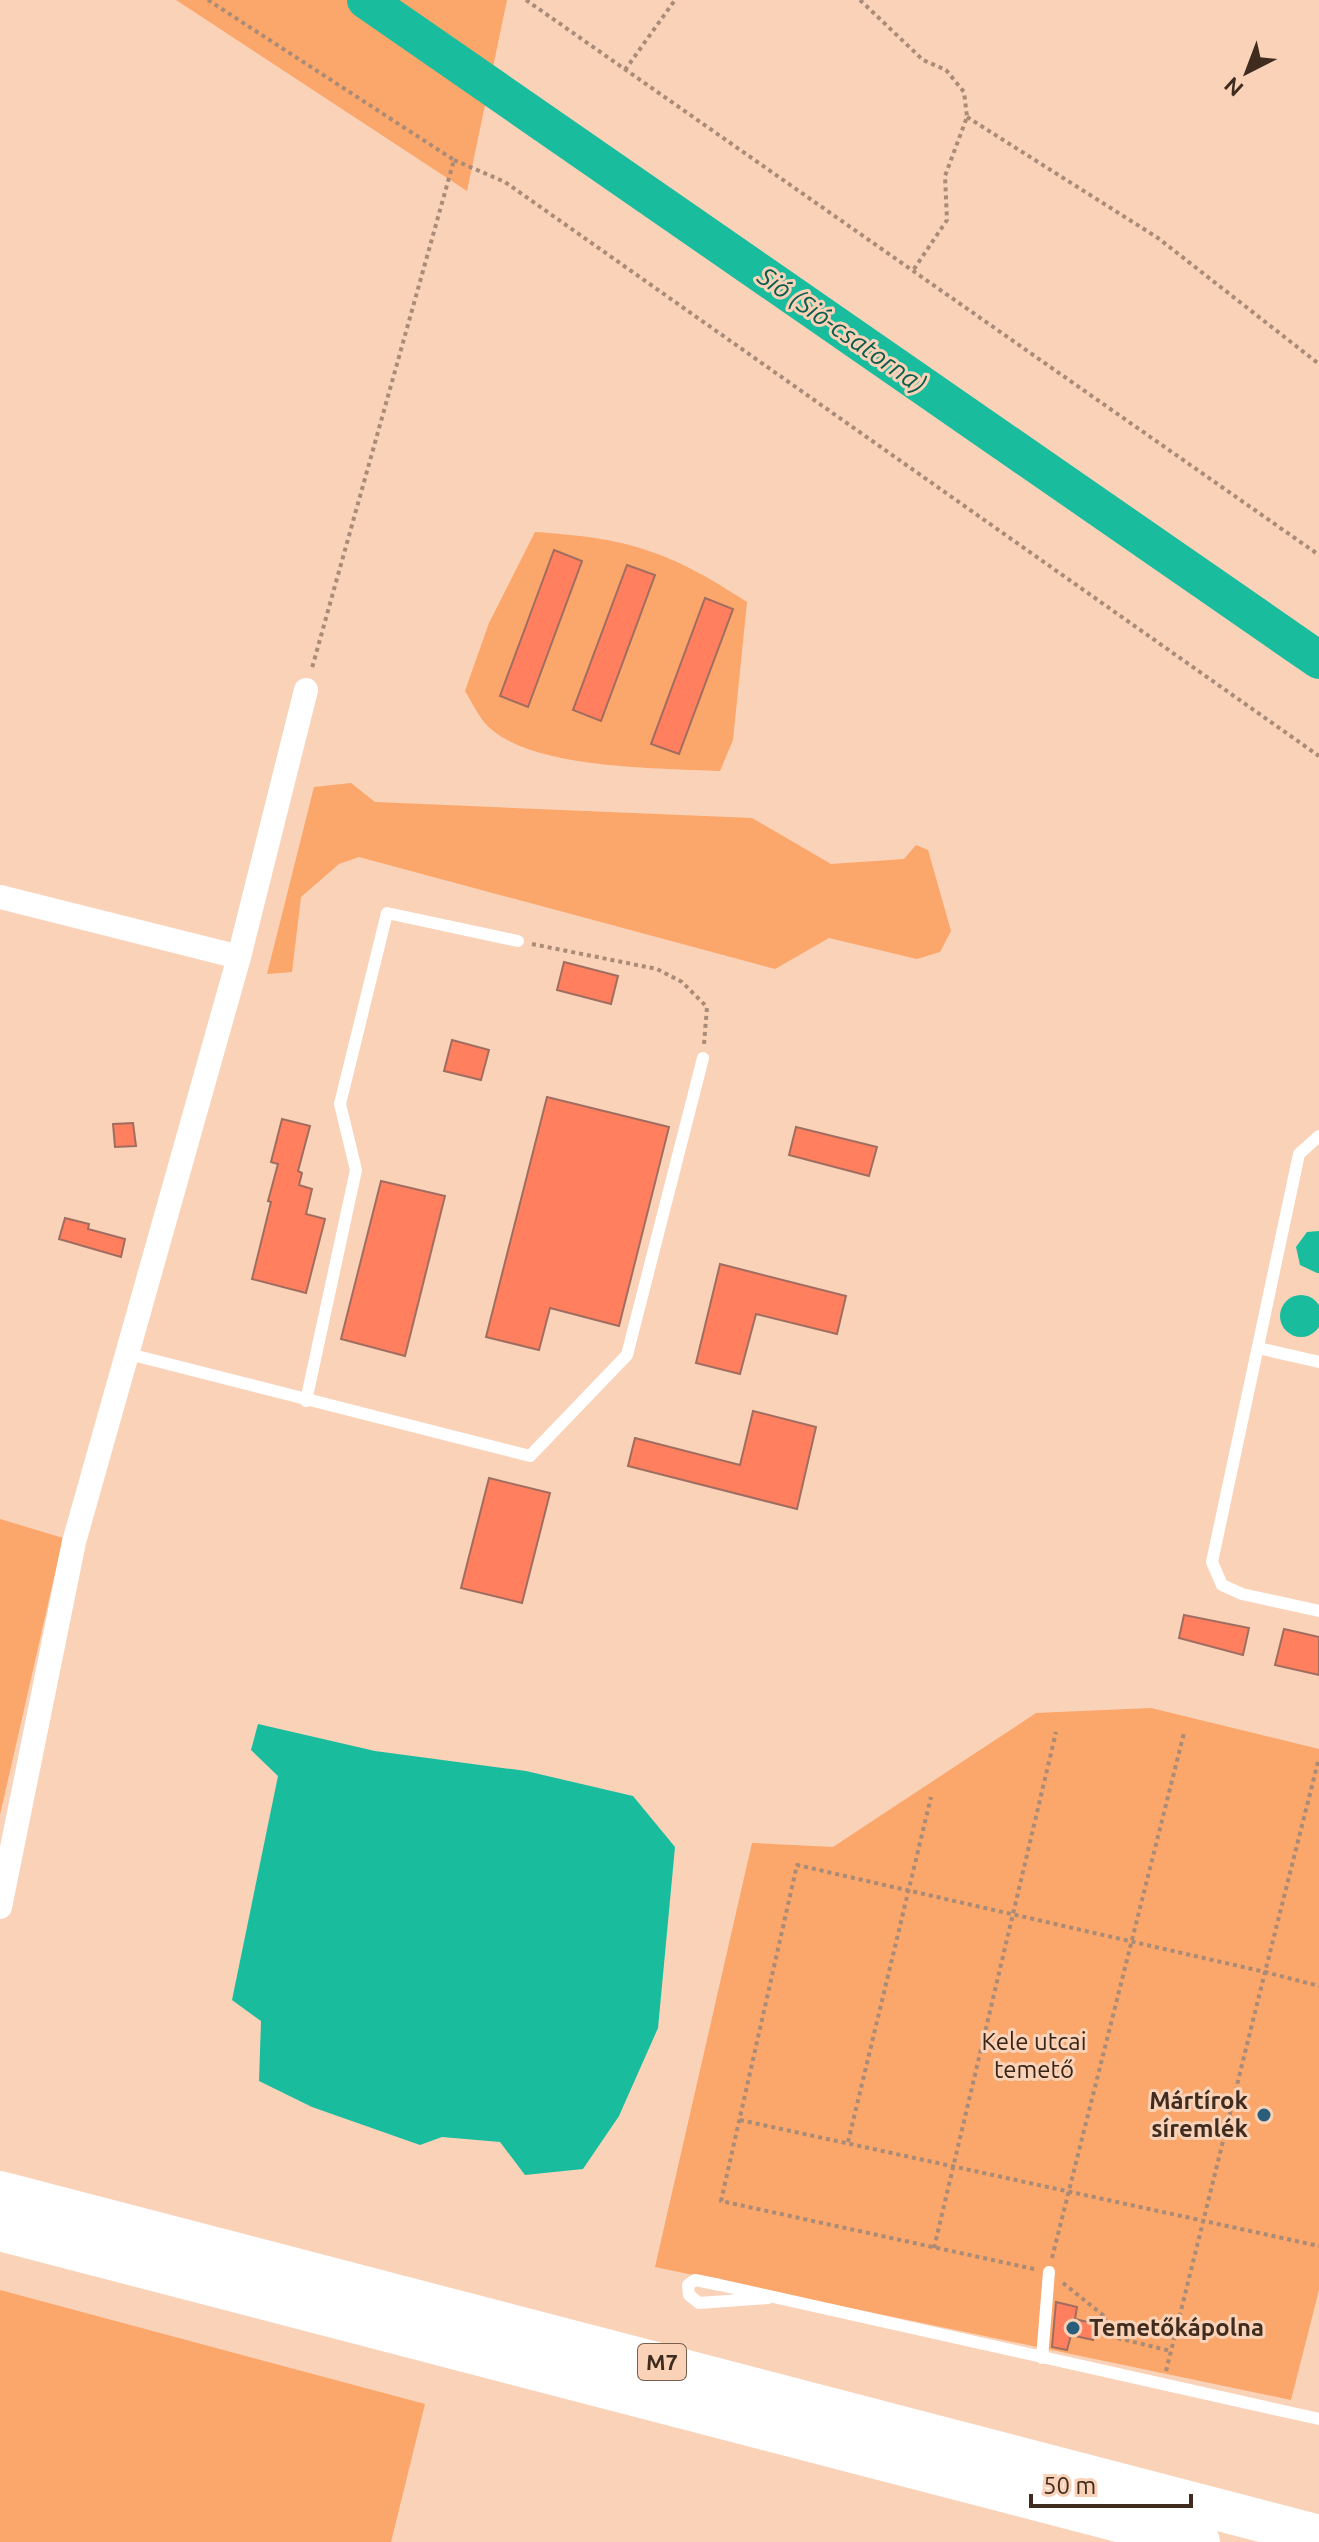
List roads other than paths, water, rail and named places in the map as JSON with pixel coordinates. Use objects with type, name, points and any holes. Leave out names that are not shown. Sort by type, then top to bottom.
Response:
[{"type":"highway","name":"M7","points":[[1,2205],[1319,2536]]},
{"type":"highway","name":"M7","points":[[1,2205],[1199,2542]]},
{"type":"street","points":[[0,1907],[74,1542],[239,957],[306,690]]},
{"type":"street","points":[[0,897],[239,957]]},
{"type":"lane","points":[[306,1401],[356,1170],[340,1104],[387,913],[518,941]]},
{"type":"lane","points":[[129,1354],[530,1456],[627,1355],[703,1058]]},
{"type":"lane","points":[[1319,1136],[1299,1154],[1212,1562],[1222,1585],[1242,1594],[1319,1611]]},
{"type":"lane","points":[[1258,1348],[1319,1362]]},
{"type":"lane","points":[[1042,2358],[1049,2272]]},
{"type":"lane","points":[[768,2298],[699,2303],[689,2295],[688,2285],[695,2280],[1319,2419]]},
{"type":"water","points":[[1319,1231],[1317,1273],[1300,1265],[1296,1247],[1307,1232]]},
{"type":"water","points":[[1301,1295],[1316,1301],[1322,1316],[1316,1331],[1301,1337],[1286,1331],[1280,1316],[1286,1301]]},
{"type":"water","points":[[258,1724],[375,1751],[526,1771],[633,1796],[675,1847],[658,2028],[619,2116],[583,2169],[525,2175],[500,2142],[442,2137],[420,2145],[312,2107],[259,2081],[261,2021],[232,2000],[278,1776],[251,1750]]},
{"type":"waterway","name":"Sió (Sió-csatorna)","points":[[366,0],[1319,660]]},
{"type":"place","name":"Mártírok síremlék","points":[[1264,2115]]},
{"type":"place","name":"Temetőkápolna","points":[[1073,2328]]},
{"type":"park label","name":"Kele utcai temető","points":[[1034,2056]]}]
